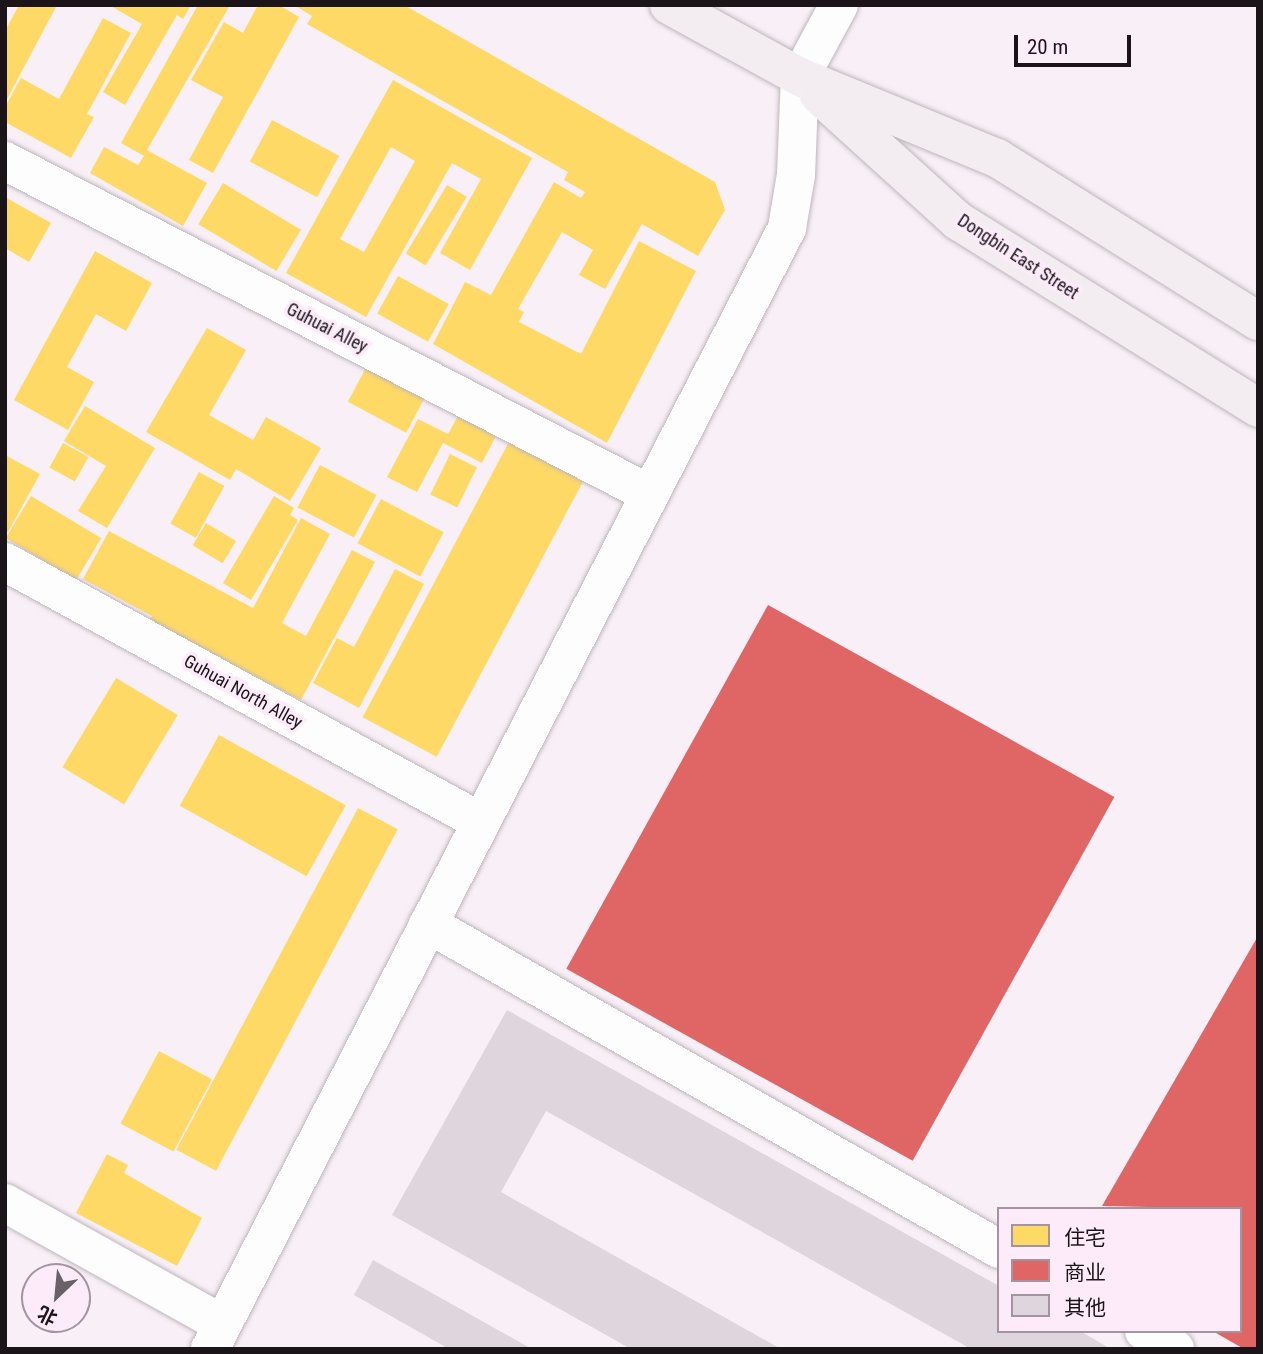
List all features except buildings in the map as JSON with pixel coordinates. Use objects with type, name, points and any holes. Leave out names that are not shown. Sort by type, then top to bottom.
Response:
[{"type":"main road","name":"Dongbin East Street","points":[[669,5],[800,77],[997,158],[1258,321]]},
{"type":"main road","name":"Dongbin East Street","points":[[800,77],[958,220],[1258,408]]},
{"type":"street","points":[[5,1203],[216,1337],[787,228],[796,175],[800,77],[839,5]]},
{"type":"street","name":"Guhuai Alley","points":[[5,161],[650,494]]},
{"type":"street","name":"Guhuai North Alley","points":[[5,562],[481,822]]},
{"type":"street","points":[[428,924],[997,1248]]},
{"type":"street","points":[[1147,1333],[1175,1349]]}]
